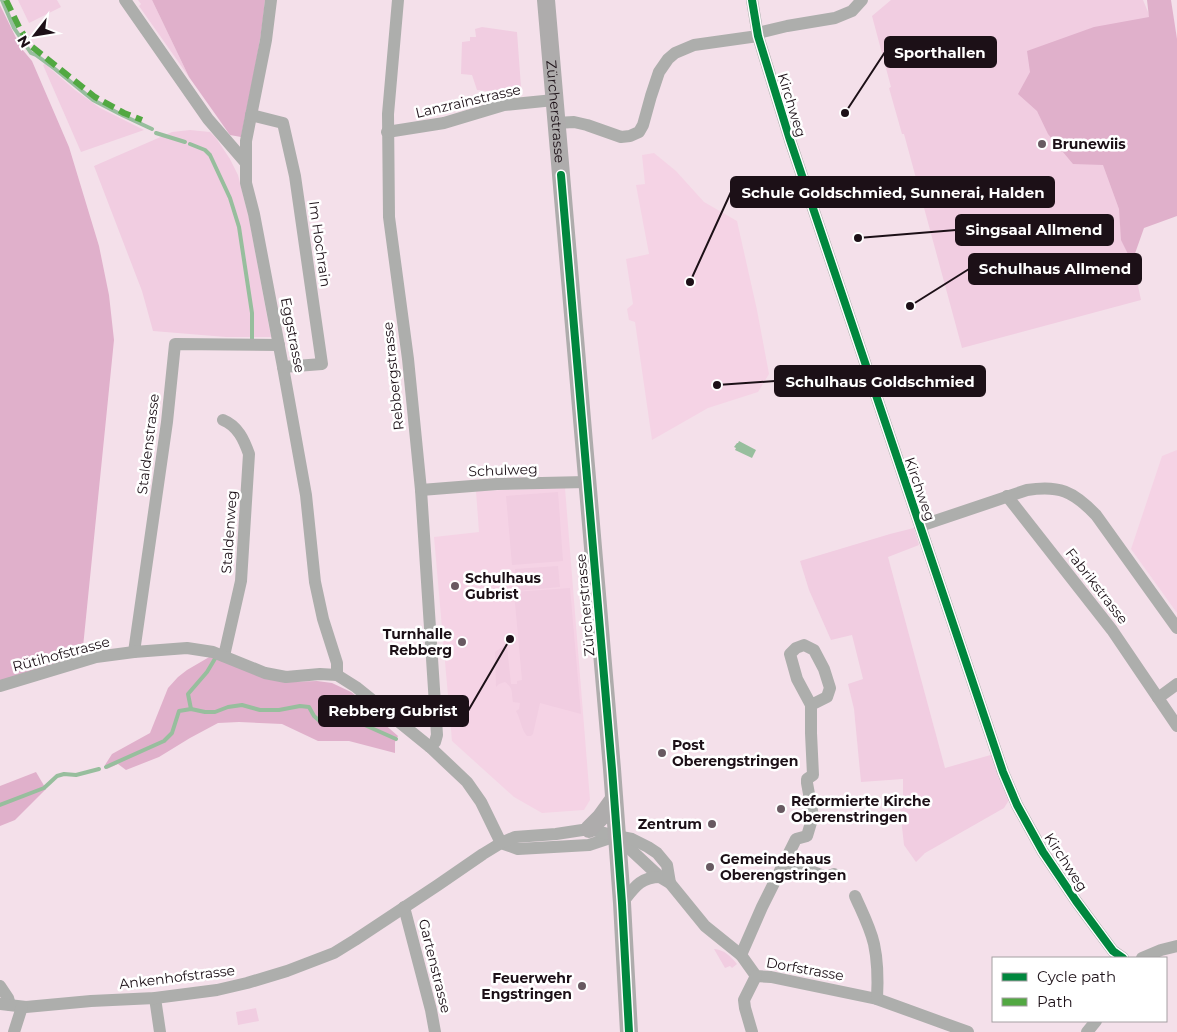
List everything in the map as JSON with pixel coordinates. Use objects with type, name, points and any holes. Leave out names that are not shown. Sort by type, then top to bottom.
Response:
[{"type":"main road","name":"Zürcherstrasse","points":[[546,0],[614,799],[622,902],[628,1032]]},
{"type":"main road","points":[[588,829],[601,817],[614,799]]},
{"type":"street","points":[[125,0],[208,119],[246,163]]},
{"type":"street","name":"Eggstrasse","points":[[271,0],[266,40],[246,141],[246,183],[254,214],[284,367],[306,495],[315,582],[336,663],[337,676]]},
{"type":"street","name":"Rebbergstrasse","points":[[398,0],[388,132],[388,217],[407,354],[421,490],[437,735],[430,747]]},
{"type":"street","name":"Kirchweg","points":[[752,0],[758,34],[787,132],[996,753],[1016,805],[1043,852],[1071,893],[1113,951],[1122,957]]},
{"type":"street","points":[[556,122],[574,122],[621,137],[630,136],[639,132],[643,125],[659,72],[668,58],[675,52],[694,45],[836,18],[852,11],[862,0]]},
{"type":"street","name":"Lanzrainstrasse","points":[[388,132],[444,123],[504,105],[554,100]]},
{"type":"street","name":"Im Hochrain","points":[[251,115],[283,123],[295,176],[322,364],[284,367]]},
{"type":"street","name":"Staldenstrasse","points":[[134,652],[167,422],[175,344],[279,345]]},
{"type":"street","name":"Staldenweg","points":[[223,420],[231,423],[238,430],[249,454],[241,581],[224,656]]},
{"type":"street","name":"Schulweg","points":[[421,490],[497,484],[586,482]]},
{"type":"street","points":[[920,526],[1027,490],[1054,488],[1066,492],[1077,498],[1096,515],[1177,628]]},
{"type":"street","name":"Fabrikstrasse","points":[[1007,496],[1099,612],[1177,726]]},
{"type":"street","name":"Rütihofstrasse","points":[[0,686],[96,657],[187,648],[201,649],[224,656],[265,673],[286,677],[320,674],[337,676],[356,687],[430,747],[467,782],[481,802],[501,843]]},
{"type":"street","points":[[1158,698],[1177,684]]},
{"type":"street","points":[[741,955],[762,907],[796,839],[807,836],[814,816],[807,783],[807,779],[813,775],[810,734],[811,705]]},
{"type":"street","points":[[501,843],[515,838],[588,829],[616,836]]},
{"type":"street","points":[[501,843],[518,850],[589,845],[616,836]]},
{"type":"street","name":"Dorfstrasse","points":[[616,836],[665,880],[705,926],[741,955],[756,976],[771,977],[877,999],[953,1030],[968,1032]]},
{"type":"street","name":"Ankenhofstrasse","points":[[11,1005],[155,998],[218,990],[287,971],[334,953],[501,843]]},
{"type":"street","points":[[784,862],[827,877],[834,874]]},
{"type":"street","points":[[622,902],[636,885],[642,881],[652,877],[665,880]]},
{"type":"street","points":[[855,896],[874,944],[878,981],[877,999]]},
{"type":"street","name":"Gartenstrasse","points":[[404,907],[432,1010],[435,1032]]},
{"type":"street","points":[[1144,957],[1177,946]]},
{"type":"street","points":[[752,1032],[744,1000],[756,976]]},
{"type":"street","points":[[0,986],[11,1005],[14,1032]]},
{"type":"street","points":[[155,998],[160,1032]]},
{"type":"street","points":[[1087,1032],[1095,1022]]},
{"type":"shaded area","points":[[18,0],[57,0],[61,7],[29,23]]},
{"type":"shaded area","points":[[138,0],[152,0],[189,77],[139,6],[141,4]]},
{"type":"shaded area","points":[[152,0],[265,0],[258,51],[241,137],[230,135],[189,77]]},
{"type":"shaded area","name":"Brunewiis","points":[[891,0],[1143,0],[1177,81],[1177,207],[1126,229],[1141,300],[962,348],[904,134],[902,134],[889,88],[891,87],[872,16]]},
{"type":"shaded area","points":[[1147,0],[1171,0],[1177,39],[1177,216],[1144,228],[1132,262],[1121,240],[1119,209],[1103,165],[1073,164],[1048,134],[1037,111],[1018,94],[1030,72],[1027,51],[1094,27],[1149,17]]},
{"type":"shaded area","points":[[0,5],[21,48],[32,61],[69,147],[99,246],[109,295],[114,340],[82,657],[0,688]]},
{"type":"shaded area","points":[[482,27],[517,32],[521,87],[487,91],[477,90],[472,75],[461,74],[462,42],[470,41],[470,37],[476,37],[475,29]]},
{"type":"shaded area","points":[[45,64],[75,90],[100,108],[144,130],[81,152],[43,65]]},
{"type":"shaded area","points":[[190,130],[210,132],[230,159],[238,175],[249,219],[271,337],[226,337],[153,331],[142,291],[94,166],[172,132]]},
{"type":"shaded area","points":[[654,153],[676,171],[704,202],[737,221],[769,374],[758,392],[708,408],[652,440],[635,322],[629,320],[627,309],[633,304],[626,259],[649,254],[636,185],[645,184],[642,155]]},
{"type":"shaded area","points":[[739,441],[756,450],[752,458],[735,450],[736,448],[734,447]]},
{"type":"shaded area","points":[[1177,450],[1177,613],[1131,549],[1162,456]]},
{"type":"shaded area","points":[[565,488],[590,800],[584,810],[542,813],[514,797],[452,741],[434,537],[479,532],[476,491]]},
{"type":"shaded area","points":[[558,492],[563,561],[512,565],[506,496]]},
{"type":"shaded area","points":[[914,528],[919,545],[888,557],[945,768],[994,754],[1009,800],[1004,808],[925,853],[916,862],[904,845],[900,809],[903,800],[903,779],[861,782],[854,709],[848,684],[863,679],[852,635],[831,640],[809,590],[800,561]]},
{"type":"shaded area","points":[[558,566],[560,587],[517,591],[515,569]]},
{"type":"shaded area","points":[[570,588],[581,714],[540,703],[533,734],[527,736],[516,711],[519,709],[520,703],[513,702],[510,687],[505,682],[496,687],[495,652],[507,646],[511,684],[517,684],[517,681],[522,680],[514,592]]},
{"type":"shaded area","points":[[211,656],[287,682],[317,681],[332,683],[351,692],[376,711],[374,715],[398,736],[395,742],[395,753],[349,741],[318,741],[282,724],[218,723],[159,757],[126,770],[118,764],[107,769],[105,765],[112,754],[150,733],[168,688],[178,677]]},
{"type":"shaded area","points":[[36,772],[46,789],[15,820],[0,826],[0,786]]},
{"type":"shaded area","points":[[714,949],[724,952],[737,964],[732,968],[730,966],[725,968]]},
{"type":"shaded area","points":[[256,1008],[259,1021],[238,1025],[236,1012]]},
{"type":"waterway","points":[[2,0],[14,28],[31,53],[55,69],[93,100],[152,129]]},
{"type":"waterway","points":[[156,133],[185,142]]},
{"type":"waterway","points":[[190,144],[205,150],[210,155],[230,198],[239,227],[252,313],[252,341]]},
{"type":"waterway","points":[[191,709],[188,694],[207,672],[216,657]]},
{"type":"waterway","points":[[106,767],[164,741],[172,733],[179,711],[191,709],[215,712],[228,707],[242,705],[260,710],[279,710],[300,706],[309,707],[314,716],[323,724],[337,724],[350,720],[396,739]]},
{"type":"waterway","points":[[0,805],[44,788],[57,776],[64,774],[76,775],[99,769]]},
{"type":"marked path","points":[[6,0],[20,29],[31,46],[95,97],[124,113],[142,120]]},
{"type":"cycle path","points":[[752,0],[758,36],[790,140],[1003,772],[1017,805],[1043,852],[1113,951],[1122,957]]},
{"type":"cycle path","points":[[561,175],[612,769],[629,1032]]},
{"type":"place","name":"Sporthallen","points":[[845,113]]},
{"type":"place","name":"Brunewiis","points":[[1042,144]]},
{"type":"place","name":"Singsaal Allmend","points":[[858,238]]},
{"type":"place","name":"Schule Goldschmied, Sunnerai, Halden","points":[[690,282]]},
{"type":"place","name":"Schulhaus Allmend","points":[[910,306]]},
{"type":"place","name":"Schulhaus Goldschmied","points":[[717,385]]},
{"type":"place","name":"Schulhaus Gubrist","points":[[455,586]]},
{"type":"place","name":"Rebberg Gubrist","points":[[510,639]]},
{"type":"place","name":"Turnhalle Rebberg","points":[[462,642]]},
{"type":"place","name":"Post Oberengstringen","points":[[662,753]]},
{"type":"place","name":"Reformierte Kirche Oberenstringen","points":[[781,809]]},
{"type":"place","name":"Zentrum","points":[[712,824]]},
{"type":"place","name":"Gemeindehaus Oberengstringen","points":[[710,867]]},
{"type":"place","name":"Feuerwehr Engstringen","points":[[582,986]]}]
